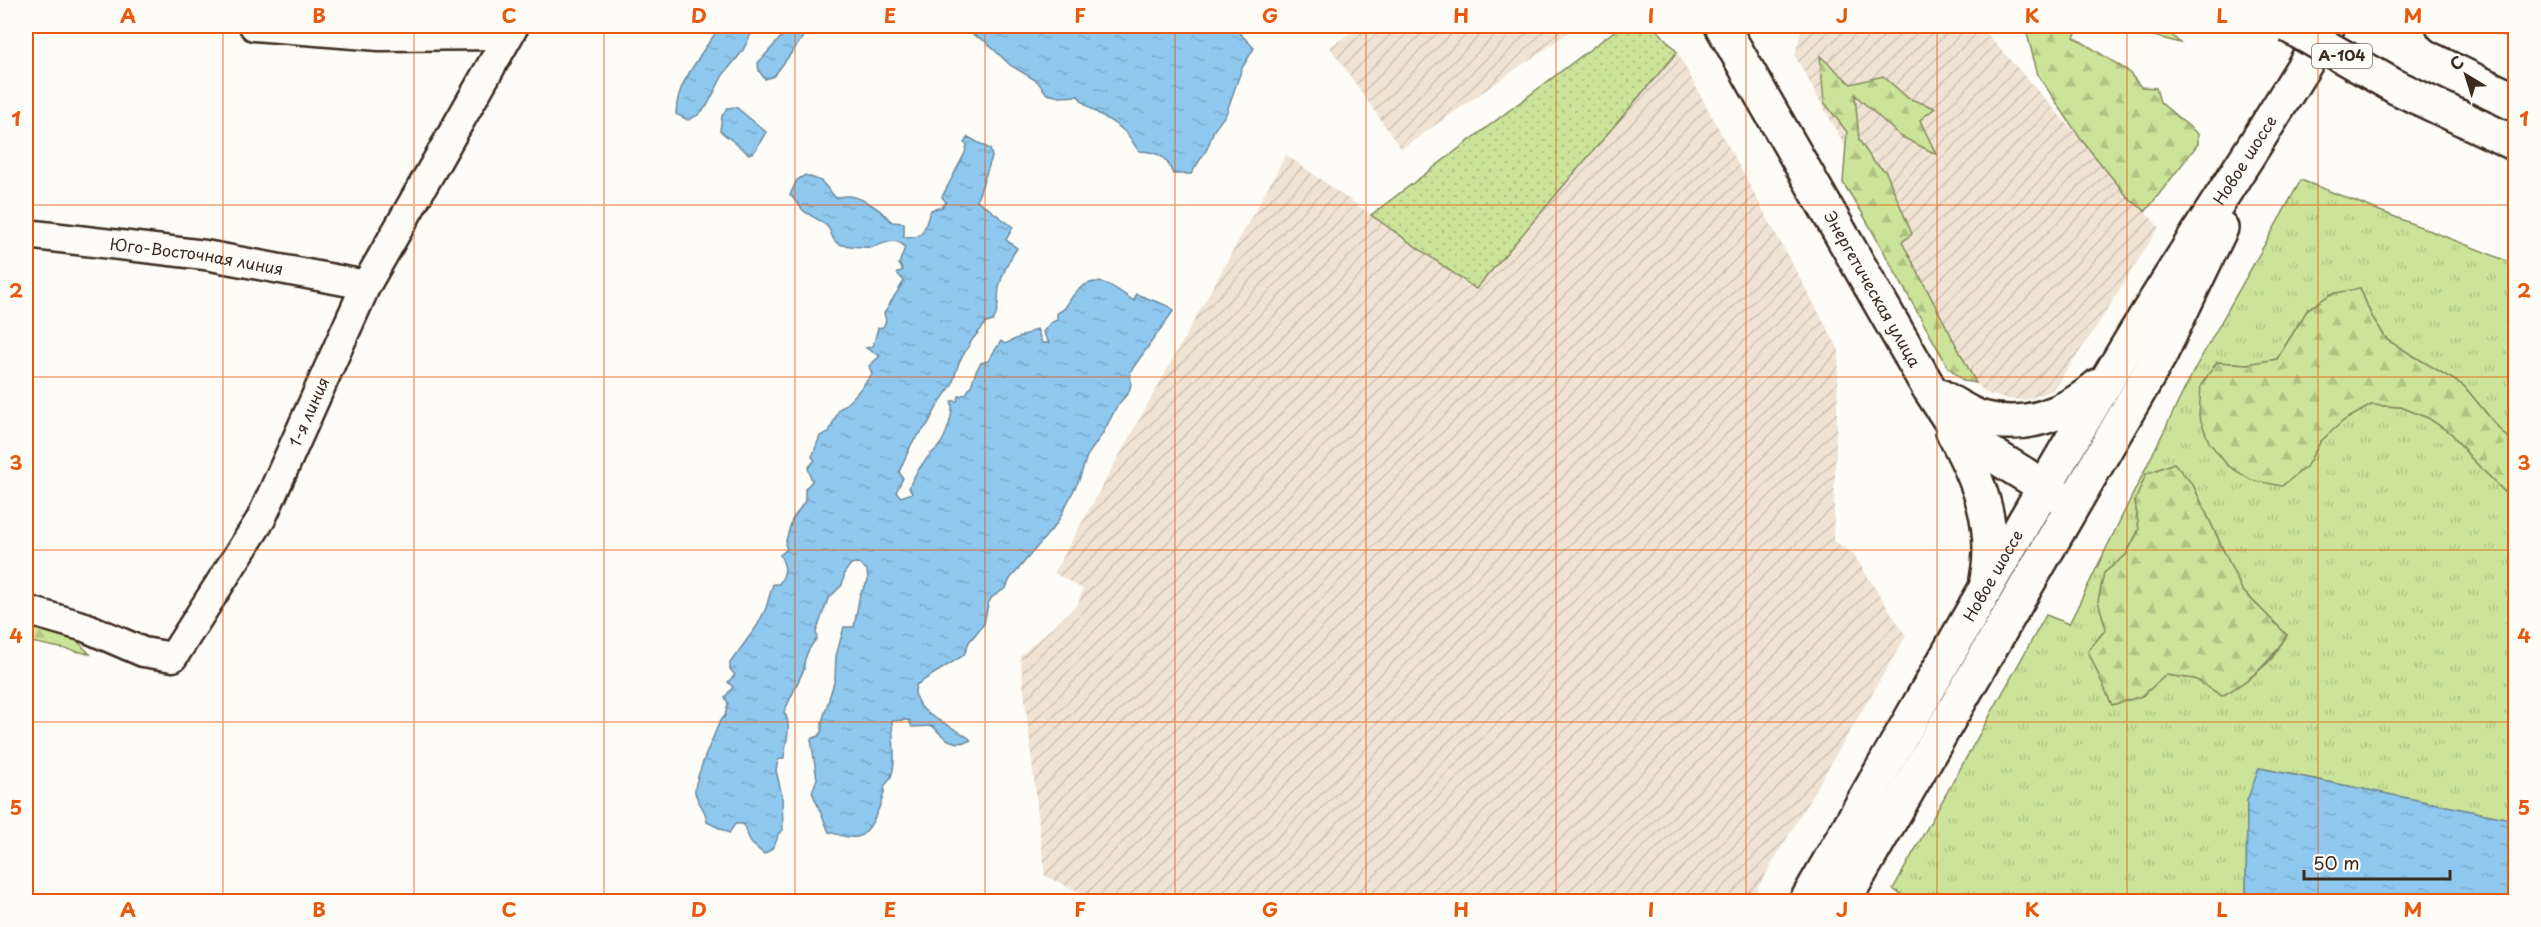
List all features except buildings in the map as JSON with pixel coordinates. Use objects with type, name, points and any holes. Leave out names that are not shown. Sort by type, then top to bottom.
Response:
[{"type":"main road","name":"Энергетическая улица","points":[[1722,26],[1929,388],[1948,417],[1972,442],[2044,488],[2074,504]]},
{"type":"main road","name":"А-104","points":[[2289,26],[2396,87],[2516,144]]},
{"type":"main road","name":"А-104","points":[[2270,123],[2328,26]]},
{"type":"main road","points":[[2444,26],[2516,61]]},
{"type":"main road","name":"Новое шоссе","points":[[1806,902],[2115,367],[2186,250],[2270,123]]},
{"type":"main road","name":"Новое шоссе","points":[[1843,902],[2160,354],[2270,123]]},
{"type":"main road","name":"А-104","points":[[1929,388],[1981,418],[2004,422],[2034,419],[2053,416],[2069,409],[2092,392],[2115,367]]},
{"type":"main road","points":[[1929,388],[1968,460],[1983,499],[1989,527],[1990,555],[1985,589]]},
{"type":"street","points":[[254,26],[379,36],[510,30]]},
{"type":"street","name":"1-я линия","points":[[26,610],[85,627],[143,652],[173,657],[261,519],[366,285],[510,30]]},
{"type":"street","name":"Юго-Восточная линия","points":[[26,234],[205,255],[366,285]]},
{"type":"shaded area","points":[[1361,26],[1578,26],[1401,149],[1330,47]]},
{"type":"shaded area","points":[[1802,26],[1980,26],[2159,227],[2091,335],[2053,390],[2026,400],[2005,399],[1986,393],[1976,383],[1795,56]]},
{"type":"shaded area","points":[[1677,52],[1839,350],[1833,540],[1853,554],[1906,636],[1750,901],[1098,901],[1045,876],[1020,656],[1078,604],[1083,589],[1054,573],[1286,155],[1476,289]]},
{"type":"green space","points":[[1621,26],[1654,26],[1677,52],[1476,289],[1371,215]]},
{"type":"green space","points":[[2025,26],[2080,26],[2074,37],[2128,71],[2141,87],[2156,88],[2160,102],[2198,134],[2198,144],[2146,211],[2130,200],[2080,138],[2038,75]]},
{"type":"green space","points":[[2163,26],[2180,43],[2121,27]]},
{"type":"green space","points":[[1820,56],[1851,84],[1883,76],[1908,98],[1935,108],[1920,120],[1936,154],[1900,136],[1855,95],[1859,140],[1873,161],[1886,172],[1912,234],[1902,242],[1976,383],[1964,381],[1948,367],[1843,183],[1847,132],[1824,102]]},
{"type":"green space","points":[[2301,180],[2515,264],[2515,445],[2464,386],[2387,340],[2371,315],[2360,288],[2308,309],[2277,359],[2247,364],[2217,362],[2306,467],[2320,441],[2343,421],[2371,405],[2401,407],[2428,418],[2452,434],[2471,458],[2515,502],[2515,820],[2260,768],[2247,801],[2246,901],[1911,902],[1893,889],[2046,615],[2069,624],[2194,370]],"holes":[[[2193,485],[2242,590],[2287,635],[2271,660],[2248,680],[2195,679],[2166,675],[2142,696],[2088,651],[2106,629],[2104,573],[2126,555],[2139,529],[2135,501]]]},
{"type":"green space","points":[[2360,288],[2371,315],[2387,340],[2464,386],[2515,445],[2515,502],[2471,458],[2452,434],[2428,418],[2401,407],[2371,405],[2343,421],[2321,441],[2306,467],[2282,486],[2251,480],[2227,465],[2209,442],[2199,416],[2201,385],[2217,362],[2247,364],[2277,359],[2308,309],[2331,294]]},
{"type":"green space","points":[[2174,463],[2193,485],[2242,590],[2287,635],[2259,670],[2222,696],[2195,679],[2166,675],[2142,696],[2112,705],[2088,651],[2106,629],[2098,601],[2104,573],[2126,555],[2139,530],[2135,501],[2146,474]]},
{"type":"green space","points":[[26,615],[74,638],[90,654],[26,641]]},
{"type":"water","points":[[719,26],[755,26],[742,52],[723,75],[707,106],[698,115],[688,120],[676,114],[678,96]]},
{"type":"water","points":[[791,26],[807,26],[807,32],[774,76],[765,79],[759,71],[758,63]]},
{"type":"water","points":[[942,26],[1242,26],[1238,31],[1254,48],[1242,68],[1226,114],[1214,130],[1207,149],[1191,174],[1173,174],[1164,159],[1151,152],[1139,151],[1124,131],[1089,107],[1078,96],[1060,97],[1047,94],[1037,81],[1010,65],[985,41],[966,31]]},
{"type":"water","points":[[736,107],[766,132],[755,151],[749,154],[720,131],[722,116],[727,108]]},
{"type":"water","points":[[968,137],[990,149],[992,157],[977,200],[1013,227],[1006,240],[1017,248],[1002,277],[993,321],[986,323],[972,340],[959,362],[952,385],[928,424],[912,443],[899,472],[903,478],[896,492],[901,497],[912,493],[909,488],[915,475],[942,442],[951,417],[951,401],[957,401],[959,396],[966,394],[981,363],[988,361],[1001,341],[1005,344],[1037,329],[1042,343],[1049,343],[1043,332],[1050,323],[1057,320],[1057,313],[1065,308],[1080,289],[1095,282],[1110,286],[1134,301],[1136,294],[1174,310],[1130,372],[1129,392],[1117,406],[1103,433],[1087,456],[1079,480],[1057,523],[1010,579],[1006,588],[992,597],[988,604],[984,624],[969,642],[964,655],[916,685],[915,695],[925,711],[971,740],[955,742],[945,738],[933,726],[912,727],[909,720],[892,721],[894,764],[890,780],[885,785],[872,823],[857,837],[846,837],[829,832],[812,792],[817,779],[811,739],[819,736],[822,731],[822,722],[835,679],[836,656],[844,627],[854,627],[860,594],[868,581],[867,570],[858,563],[851,564],[845,572],[842,585],[828,599],[816,632],[817,638],[807,652],[804,669],[784,712],[787,717],[788,735],[784,758],[778,760],[776,770],[782,796],[783,830],[778,834],[776,843],[764,854],[751,843],[743,824],[735,824],[729,833],[707,822],[696,796],[696,786],[709,746],[720,721],[725,716],[728,703],[725,697],[733,687],[728,682],[735,675],[730,669],[730,663],[757,626],[766,608],[773,584],[779,584],[783,576],[784,566],[780,555],[787,549],[785,544],[792,520],[805,501],[805,489],[812,481],[808,468],[815,460],[812,457],[820,436],[829,432],[839,409],[852,398],[872,374],[869,366],[880,356],[866,348],[873,346],[878,328],[883,327],[886,321],[884,313],[904,281],[897,273],[903,270],[899,264],[905,247],[901,243],[893,241],[868,247],[839,244],[820,220],[805,212],[790,195],[797,180],[805,175],[821,181],[836,198],[851,196],[859,198],[874,206],[892,222],[904,223],[904,237],[917,236],[924,231],[931,210],[942,207],[946,202],[942,197],[965,153],[967,145],[964,143]]},
{"type":"water","points":[[2259,768],[2515,820],[2515,901],[2246,901],[2247,801]]}]
